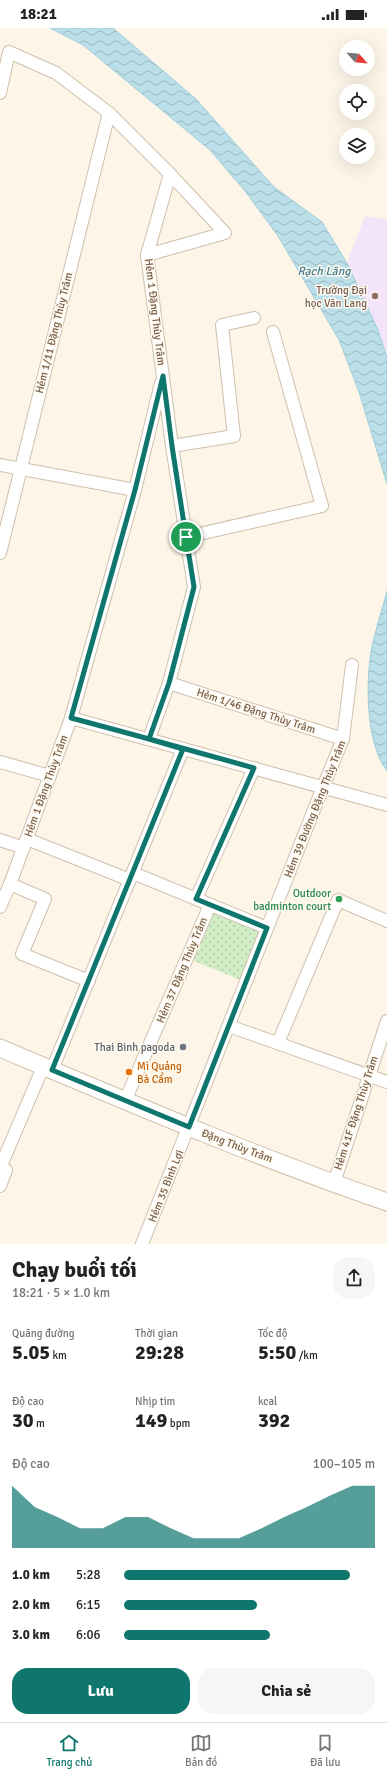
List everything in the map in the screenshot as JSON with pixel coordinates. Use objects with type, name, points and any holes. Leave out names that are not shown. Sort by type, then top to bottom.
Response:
[{"type":"main road","name":"Đặng Thùy Trâm","points":[[0,1048],[189,1127],[387,1202]]},
{"type":"street","points":[[0,93],[9,52],[56,73],[109,113],[170,174],[225,234],[147,255]]},
{"type":"street","name":"Hẻm 1/11 Đặng Thùy Trâm","points":[[0,553],[109,113]]},
{"type":"street","name":"Hẻm 1 Đặng Thùy Trâm","points":[[0,907],[10,884],[71,718],[135,490],[163,376],[147,255],[170,174]]},
{"type":"street","points":[[172,446],[234,436],[222,325],[254,318]]},
{"type":"street","points":[[186,537],[322,506],[273,332]]},
{"type":"street","points":[[149,739],[169,683],[194,587],[172,446],[163,376]]},
{"type":"street","points":[[0,465],[135,490]]},
{"type":"street","name":"Hẻm 39 Đường Đặng Thùy Trâm","points":[[189,1127],[323,787],[344,739],[352,664]]},
{"type":"street","name":"Hẻm 1/46 Đặng Thùy Trâm","points":[[169,683],[344,739]]},
{"type":"street","points":[[71,718],[387,805]]},
{"type":"street","points":[[0,1186],[6,1170],[0,1168],[89,980],[183,749]]},
{"type":"street","points":[[0,762],[50,776]]},
{"type":"street","name":"Hẻm 37 Đặng Thùy Trâm","points":[[196,899],[254,768]]},
{"type":"street","points":[[0,840],[25,844],[131,876],[210,904],[267,928]]},
{"type":"street","points":[[10,884],[45,899],[22,954],[89,980]]},
{"type":"street","points":[[278,1043],[338,900],[387,921]]},
{"type":"street","name":"Hẻm 37 Đặng Thùy Trâm","points":[[125,1100],[210,904]]},
{"type":"street","name":"Hẻm 41F Đặng Thùy Trâm","points":[[334,1183],[387,1020]]},
{"type":"street","points":[[229,1026],[387,1082]]},
{"type":"street","name":"Hẻm 35 Bình Lợi","points":[[142,1244],[189,1127]]},
{"type":"shaded area","name":"Trường Đại học Văn Lang","points":[[365,216],[387,219],[387,358],[378,330],[347,263]]},
{"type":"green space","points":[[211,905],[265,929],[243,981],[187,958]]},
{"type":"water","name":"Rạch Lăng","points":[[50,28],[113,28],[196,99],[274,187],[322,222],[347,263],[378,330],[387,358],[387,484],[359,392],[339,340],[278,236],[245,191],[210,150],[83,45]]},
{"type":"water","points":[[387,591],[387,771],[380,760],[375,747],[368,702],[368,686],[371,651]]},
{"type":"place","name":"Trường Đại học Văn Lang","points":[[375,296]]},
{"type":"place","name":"Outdoor badminton court","points":[[339,899]]},
{"type":"place","name":"Thai Binh pagoda","points":[[183,1047]]},
{"type":"place","name":"Mì Quảng Bà Cẩm","points":[[129,1072]]},
{"type":"route","points":[[186,537],[163,376],[135,490],[71,718],[110,728],[183,749],[254,768],[196,899],[267,928],[189,1127],[52,1070],[183,749],[149,739],[169,683],[194,587],[186,537]]}]
